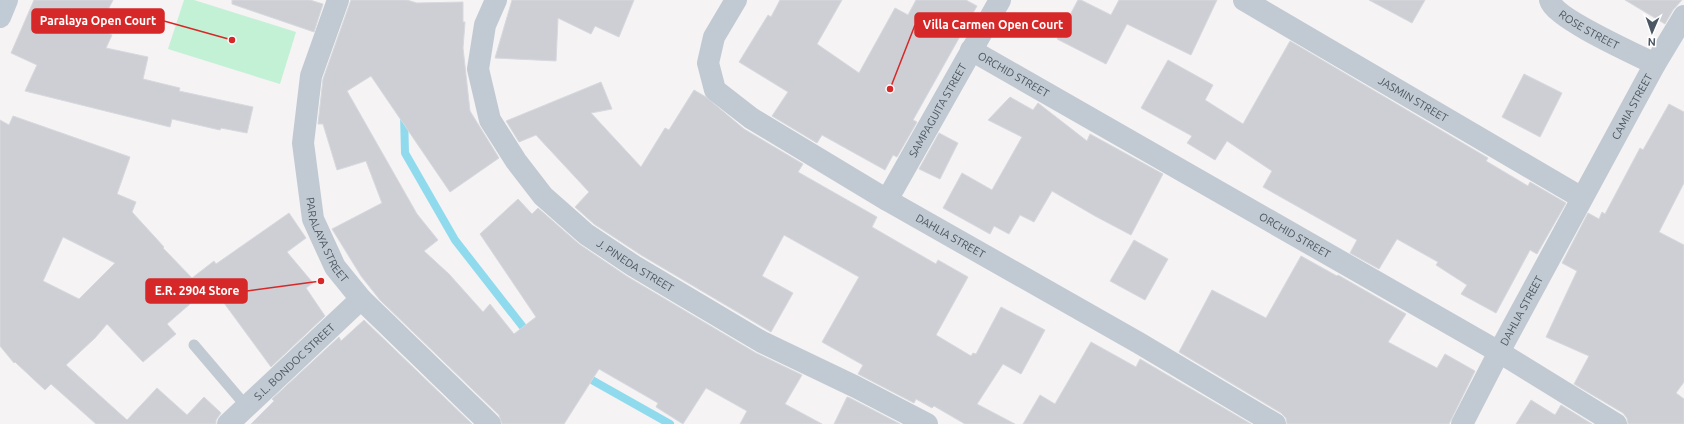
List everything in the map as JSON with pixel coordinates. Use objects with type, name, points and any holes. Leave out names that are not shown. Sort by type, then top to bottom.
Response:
[{"type":"street","points":[[0,17],[7,0]]},
{"type":"street","name":"PARALAYA STREET","points":[[338,0],[311,76],[303,143],[314,219],[335,268],[361,299],[490,424]]},
{"type":"street","name":"J. PINEDA STREET","points":[[496,0],[486,25],[478,69],[490,120],[516,161],[543,196],[586,234],[634,266],[755,338],[856,387],[927,424]]},
{"type":"street","name":"DAHLIA STREET","points":[[736,0],[714,36],[708,63],[715,90],[751,118],[887,200],[1139,343],[1275,424]]},
{"type":"street","name":"SAMPAGUITA STREET","points":[[887,200],[1000,0]]},
{"type":"street","name":"JASMIN STREET","points":[[1244,0],[1582,198]]},
{"type":"street","name":"ROSE STREET","points":[[1550,0],[1550,4],[1562,16],[1578,26],[1655,64]]},
{"type":"street","name":"CAMIA STREET","points":[[1582,198],[1655,64],[1684,16]]},
{"type":"street","name":"ORCHID STREET","points":[[971,50],[1499,352],[1616,424]]},
{"type":"street","name":"DAHLIA STREET","points":[[1462,424],[1582,198]]},
{"type":"street","name":"S.L. BONDOC STREET","points":[[228,424],[361,299]]},
{"type":"lane","points":[[194,344],[246,406]]},
{"type":"green space","points":[[184,0],[194,0],[296,32],[280,84],[168,49]]},
{"type":"building","points":[[34,0],[113,0],[99,28],[112,35],[106,48],[148,57],[143,79],[180,88],[179,91],[253,107],[247,133],[221,128],[220,130],[172,119],[170,127],[25,91],[37,65],[11,53]]},
{"type":"building","points":[[232,0],[310,0],[323,4],[314,32],[232,4]]},
{"type":"building","points":[[351,0],[407,0],[417,3],[463,2],[463,22],[465,22],[463,48],[470,111],[499,158],[450,192],[371,76],[347,91],[417,214],[438,240],[424,251],[449,274],[483,312],[490,304],[514,334],[536,317],[480,234],[518,199],[532,214],[538,208],[579,244],[628,277],[756,353],[802,375],[785,404],[822,424],[740,424],[747,411],[706,388],[683,424],[656,407],[658,403],[599,369],[564,424],[502,424],[499,415],[380,300],[361,276],[332,229],[382,203],[366,161],[337,170],[323,124],[318,124],[323,79]]},
{"type":"building","points":[[512,0],[634,0],[619,37],[595,26],[591,34],[558,18],[556,61],[495,58]]},
{"type":"building","points":[[780,0],[842,0],[817,44],[859,73],[895,8],[908,15],[916,0],[966,0],[977,6],[913,120],[917,122],[897,157],[893,155],[885,170],[822,135],[817,143],[772,116],[788,92],[739,62],[768,15],[771,17]]},
{"type":"building","points":[[1078,0],[1081,0],[1111,15],[1119,0],[1217,0],[1191,55],[1127,24],[1106,64],[1057,39]]},
{"type":"building","points":[[1369,0],[1425,0],[1412,23]]},
{"type":"building","points":[[1625,0],[1682,0],[1673,10],[1665,24]]},
{"type":"building","points":[[1290,41],[1488,158],[1486,161],[1528,186],[1530,182],[1566,203],[1537,254],[1530,250],[1496,313],[1461,294],[1467,285],[1436,265],[1438,262],[1397,239],[1379,269],[1350,253],[1357,240],[1263,187],[1272,171],[1227,141],[1215,160],[1187,143],[1192,136],[1141,108],[1168,60],[1213,85],[1205,100],[1243,124]]},
{"type":"building","points":[[1524,74],[1562,93],[1540,137],[1502,117]]},
{"type":"building","points":[[601,82],[612,109],[591,113],[641,167],[665,128],[669,130],[694,90],[706,97],[744,129],[803,164],[798,172],[877,217],[872,227],[936,264],[938,260],[968,277],[936,335],[971,356],[973,353],[976,354],[1001,307],[1045,330],[1021,374],[1003,364],[977,404],[1015,424],[965,424],[934,406],[932,408],[916,399],[914,403],[858,374],[863,365],[822,342],[859,277],[784,235],[762,276],[793,293],[771,332],[641,255],[594,224],[575,207],[589,192],[536,135],[519,142],[506,121]]},
{"type":"building","points":[[1010,97],[1033,110],[1038,103],[1087,141],[1090,134],[1163,174],[1131,235],[1052,191],[1034,222],[1020,215],[1009,234],[994,226],[990,234],[943,208],[962,173],[992,190],[1022,137],[988,120]]},
{"type":"building","points":[[1669,104],[1684,112],[1684,183],[1659,232],[1684,245],[1684,382],[1676,393],[1684,399],[1684,424],[1628,424],[1627,418],[1623,413],[1574,384],[1589,356],[1546,337],[1577,271],[1562,263],[1588,213],[1599,219],[1602,212],[1605,214],[1640,148],[1643,150]]},
{"type":"building","points":[[13,116],[130,157],[117,194],[136,202],[132,212],[164,247],[163,248],[192,278],[214,261],[216,264],[289,213],[306,238],[287,252],[313,283],[306,288],[325,316],[271,367],[213,288],[199,298],[198,297],[167,324],[176,334],[143,362],[107,324],[95,338],[66,365],[127,420],[157,388],[187,415],[204,397],[221,413],[216,420],[216,424],[96,424],[51,384],[45,390],[15,362],[14,363],[0,346],[0,120],[9,125]],"holes":[[[63,237],[115,263],[79,299],[43,281]]]},
{"type":"building","points":[[939,133],[958,143],[940,179],[919,169]]},
{"type":"building","points":[[1134,240],[1168,259],[1145,300],[1110,281]]},
{"type":"building","points":[[1301,256],[1337,276],[1338,275],[1406,314],[1388,342],[1437,368],[1445,354],[1475,371],[1449,424],[1287,424],[1286,418],[1281,413],[1179,352],[1212,290],[1266,318]]},
{"type":"building","points":[[364,320],[472,424],[251,424],[274,401],[272,399],[339,337],[341,341]]},
{"type":"building","points":[[1091,342],[1136,367],[1140,359],[1251,424],[1023,424],[1040,395],[1055,404]]},
{"type":"building","points":[[847,397],[850,398],[900,424],[834,424]]},
{"type":"building","points":[[1531,400],[1555,415],[1561,405],[1592,424],[1516,424]]},
{"type":"waterway","points":[[404,114],[405,153],[455,240],[530,336]]},
{"type":"waterway","points":[[583,375],[670,424]]},
{"type":"place","name":"Paralaya Open Court","points":[[232,40]]},
{"type":"place","name":"Villa Carmen Open Court","points":[[890,89]]},
{"type":"place","name":"E.R. 2904 Store","points":[[321,281]]}]
